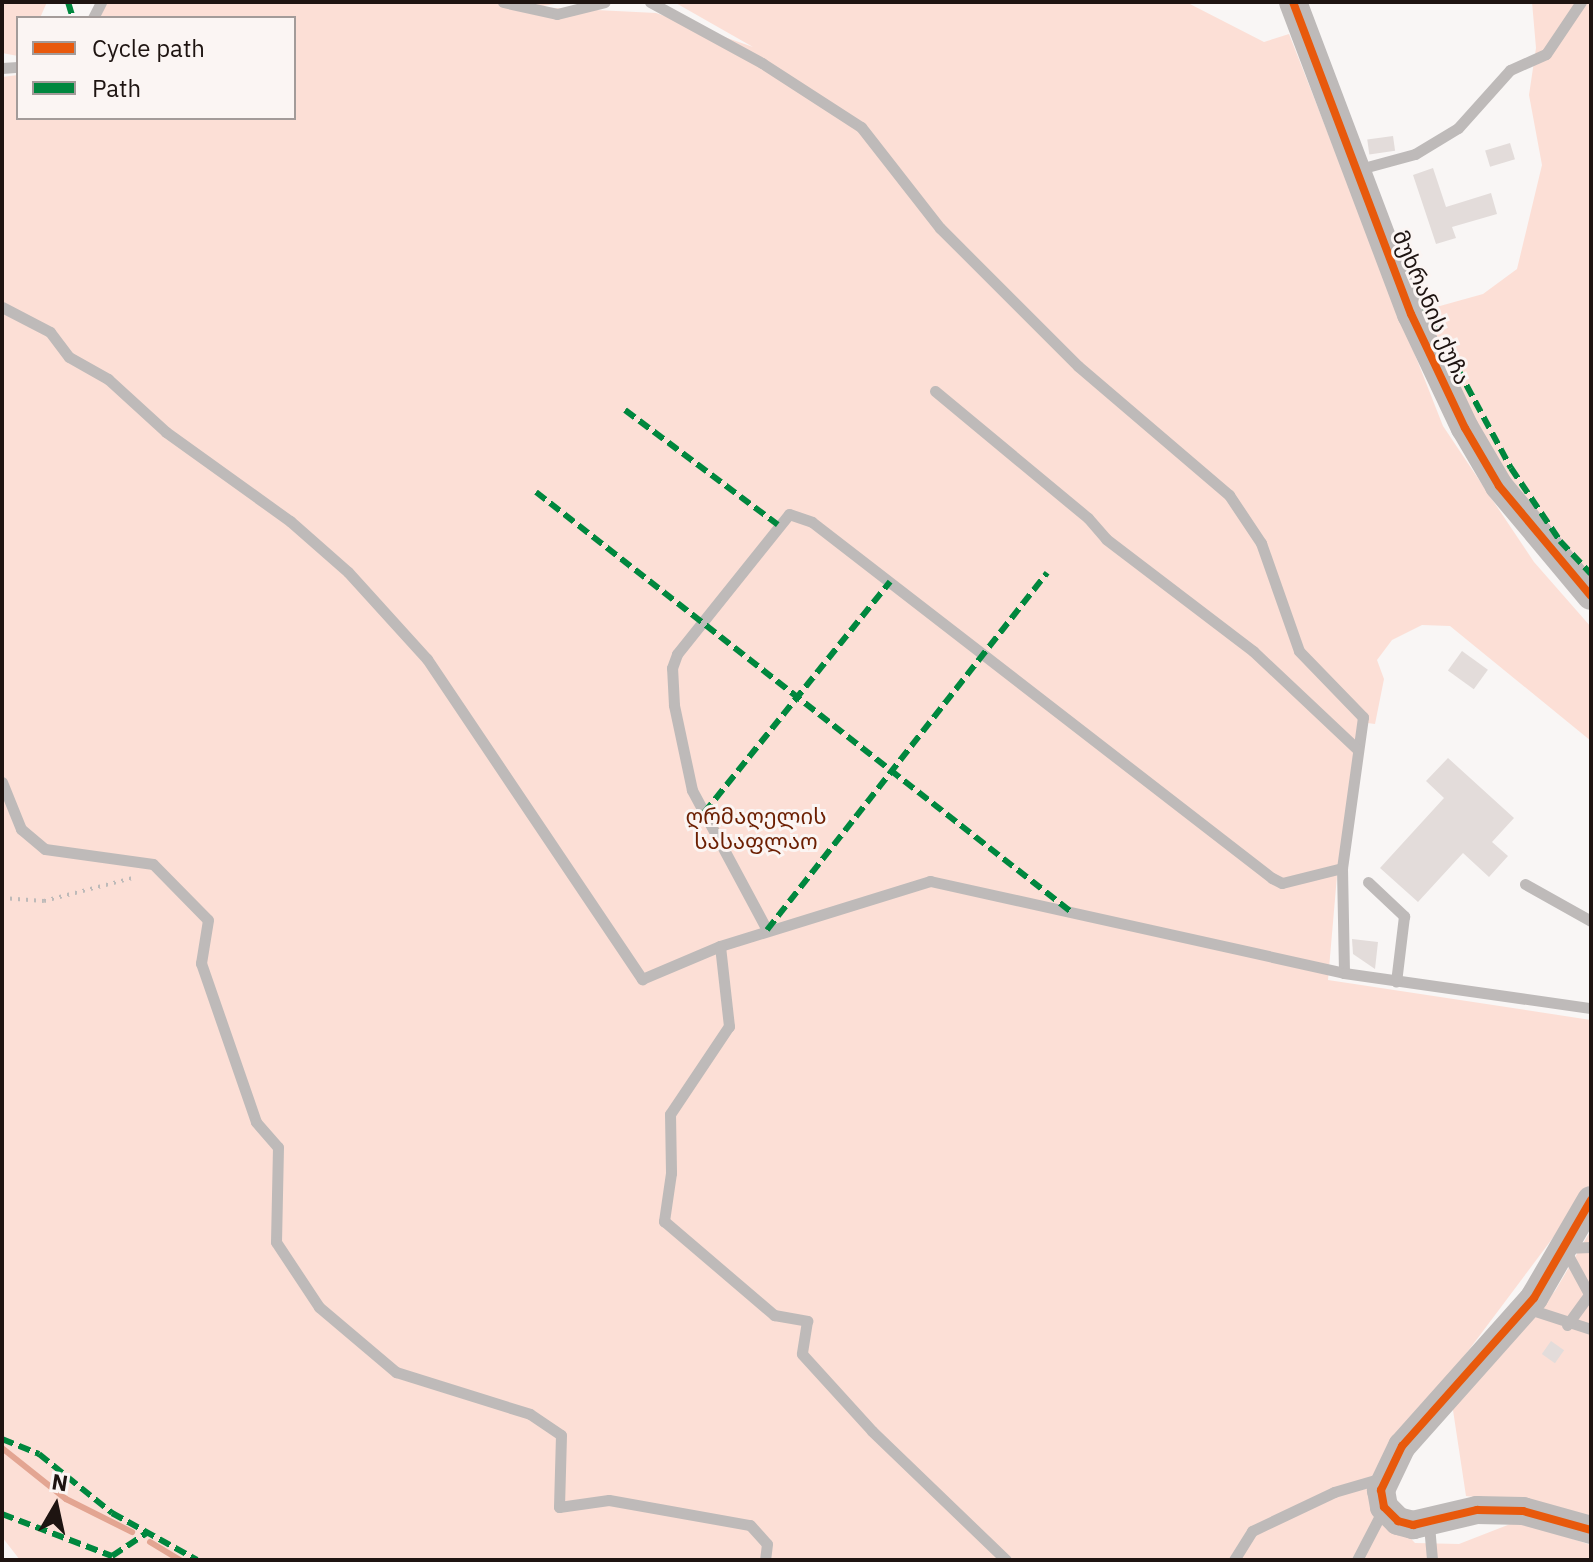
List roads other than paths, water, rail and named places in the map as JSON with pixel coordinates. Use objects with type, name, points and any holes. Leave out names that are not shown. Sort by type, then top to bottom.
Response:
[{"type":"street","name":"მუხრანის ქუჩა","points":[[1293,2],[1411,314],[1465,428],[1499,486],[1591,596]]},
{"type":"street","points":[[1591,1200],[1578,1247],[1427,1416],[1383,1478],[1384,1507],[1398,1521],[1429,1525],[1477,1510],[1523,1511],[1591,1530]]},
{"type":"lane","points":[[503,2],[557,14],[605,2]]},
{"type":"lane","points":[[650,2],[762,63],[861,127],[940,228],[1078,366],[1229,495],[1261,543],[1299,651],[1363,717],[1342,868],[1344,973]]},
{"type":"lane","points":[[1355,170],[1415,154],[1458,128],[1510,70],[1546,54],[1565,33],[1581,2]]},
{"type":"lane","points":[[2,307],[50,332],[69,357],[108,379],[166,432],[290,521],[348,572],[427,659],[642,979],[767,930],[930,881],[1344,973],[1591,1008]]},
{"type":"lane","points":[[935,391],[1088,518],[1106,539],[1253,651],[1357,749]]},
{"type":"lane","points":[[767,930],[692,790],[674,705],[672,668],[685,643],[789,514],[812,522],[1272,878],[1282,883],[1342,868]]},
{"type":"lane","points":[[2,782],[21,829],[45,849],[153,864],[208,920],[201,963],[256,1122],[278,1147],[276,1242],[319,1307],[396,1372],[530,1414],[561,1435],[559,1507],[609,1500],[750,1525],[767,1544],[765,1560]]},
{"type":"lane","points":[[1368,882],[1404,916],[1396,982]]},
{"type":"lane","points":[[1525,884],[1591,921]]},
{"type":"lane","points":[[720,946],[729,1026],[670,1114],[671,1173],[664,1221],[774,1315],[807,1321],[802,1354],[894,1454],[1006,1560]]},
{"type":"lane","points":[[1567,1325],[1590,1292],[1578,1247]]},
{"type":"lane","points":[[1525,1308],[1567,1325],[1591,1329]]},
{"type":"lane","points":[[1234,1560],[1252,1531],[1334,1492],[1383,1478]]},
{"type":"lane","points":[[1357,1560],[1384,1507]]},
{"type":"lane","points":[[1429,1525],[1432,1560]]},
{"type":"waterway","points":[[2,1448],[66,1499],[132,1532]]},
{"type":"waterway","points":[[150,1542],[180,1560]]},
{"type":"park label","name":"ღრმაღელის სასაფლაო","points":[[756,828]]}]
